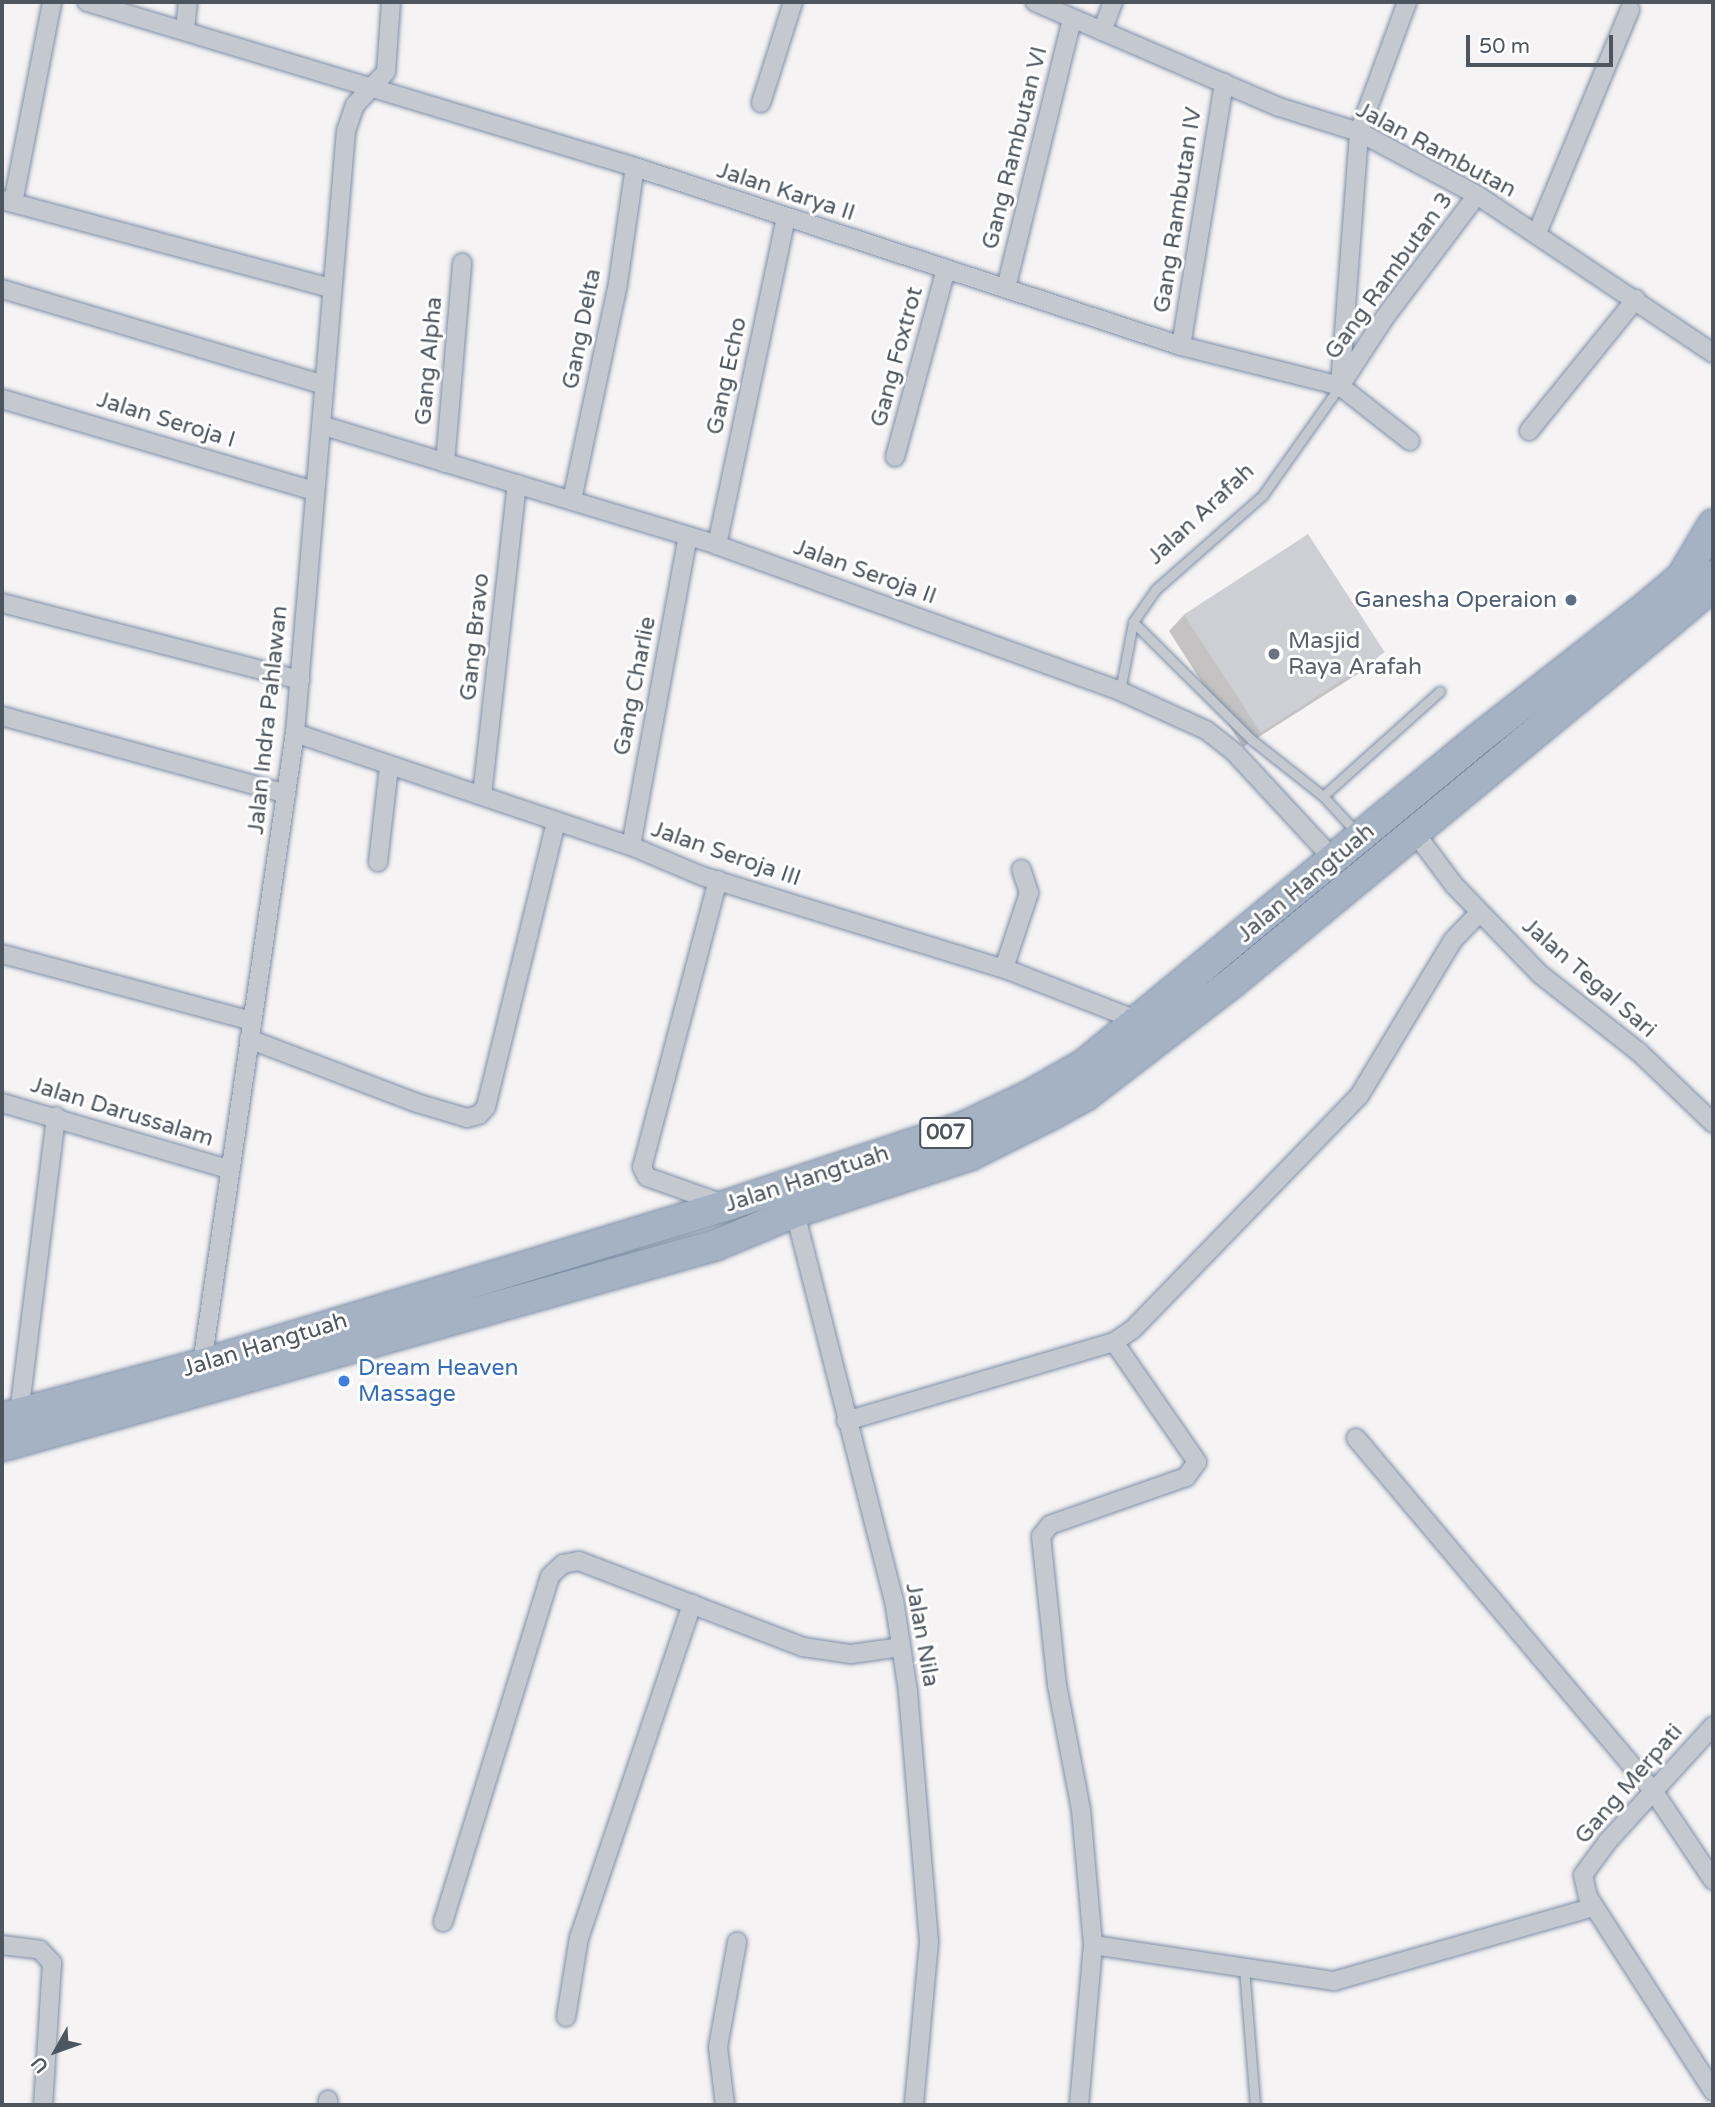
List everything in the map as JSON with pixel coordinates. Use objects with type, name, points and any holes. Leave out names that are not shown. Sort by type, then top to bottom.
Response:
[{"type":"highway","name":"Jalan Hangtuah","points":[[10,1416],[204,1378],[716,1245],[791,1198],[964,1127],[1085,1064],[1674,584],[1707,541],[1713,525]]},
{"type":"highway","name":"Jalan Hangtuah","points":[[2,1446],[728,1205],[791,1198],[970,1155],[1052,1114],[1086,1095],[1234,981],[1413,830],[1667,624],[1700,596],[1713,576]]},
{"type":"highway","points":[[1217,957],[1234,981]]},
{"type":"street","points":[[52,2],[7,202],[331,288]]},
{"type":"street","name":"Jalan Karya II","points":[[87,2],[185,29],[635,167],[1181,346],[1340,386]]},
{"type":"street","points":[[185,29],[188,2]]},
{"type":"street","name":"Jalan Indra Pahlawan","points":[[204,1378],[228,1169],[295,733],[324,426],[331,288],[349,114],[375,88],[386,65],[391,2]]},
{"type":"street","points":[[761,103],[793,2]]},
{"type":"street","name":"Jalan Rambutan","points":[[1035,2],[1279,107],[1359,132],[1477,195],[1713,353]]},
{"type":"street","points":[[1102,31],[1113,2]]},
{"type":"street","points":[[1407,2],[1359,132],[1340,386],[1410,441]]},
{"type":"street","points":[[1536,233],[1630,10]]},
{"type":"street","name":"Gang Rambutan VI","points":[[1006,288],[1072,19]]},
{"type":"street","name":"Gang Rambutan IV","points":[[1181,346],[1223,82]]},
{"type":"street","name":"Gang Delta","points":[[572,500],[618,284],[635,167]]},
{"type":"street","name":"Gang Rambutan 3","points":[[1340,386],[1385,317],[1477,195]]},
{"type":"street","name":"Gang Echo","points":[[717,545],[786,218]]},
{"type":"street","name":"Gang Alpha","points":[[445,463],[462,263]]},
{"type":"street","name":"Gang Foxtrot","points":[[895,457],[946,269]]},
{"type":"street","points":[[2,289],[324,385]]},
{"type":"street","points":[[1529,431],[1636,299]]},
{"type":"street","name":"Jalan Seroja I","points":[[2,398],[316,491]]},
{"type":"street","name":"Jalan Seroja II","points":[[324,426],[717,545],[1120,691],[1206,730],[1243,761],[1335,860]]},
{"type":"street","name":"Gang Bravo","points":[[482,795],[517,484]]},
{"type":"street","name":"Gang Charlie","points":[[631,846],[688,536]]},
{"type":"street","points":[[2,603],[300,680]]},
{"type":"street","points":[[2,716],[287,794]]},
{"type":"street","name":"Jalan Seroja III","points":[[295,733],[631,846],[718,880],[1008,970],[1139,1021]]},
{"type":"street","points":[[378,862],[389,766]]},
{"type":"street","points":[[248,1039],[417,1103],[467,1118],[479,1115],[486,1107],[555,821]]},
{"type":"street","name":"Jalan Tegal Sari","points":[[1413,830],[1479,913],[1541,975],[1639,1052],[1713,1123]]},
{"type":"street","points":[[1008,970],[1006,962],[1029,893],[1021,869]]},
{"type":"street","points":[[718,880],[642,1167],[647,1177],[728,1205]]},
{"type":"street","points":[[846,1421],[1114,1342],[1133,1329],[1359,1096],[1453,940],[1479,913]]},
{"type":"street","points":[[2,954],[252,1021]]},
{"type":"street","name":"Jalan Darussalam","points":[[2,1102],[228,1169]]},
{"type":"street","points":[[10,1416],[56,1116]]},
{"type":"street","name":"Jalan Nila","points":[[791,1198],[894,1600],[901,1647],[929,1942],[914,2105]]},
{"type":"street","points":[[1079,2105],[1093,1945],[1081,1810],[1057,1685],[1041,1535],[1050,1525],[1186,1477],[1197,1462],[1114,1342]]},
{"type":"street","points":[[1356,1438],[1654,1792],[1713,1880]]},
{"type":"street","points":[[443,1922],[550,1576],[563,1564],[579,1561],[803,1647],[852,1654],[901,1647]]},
{"type":"street","points":[[566,2017],[579,1938],[692,1604]]},
{"type":"street","name":"Gang Merpati","points":[[1594,1907],[1583,1875],[1608,1841],[1713,1726]]},
{"type":"street","points":[[1093,1945],[1334,1981],[1594,1907],[1711,2080]]},
{"type":"street","points":[[725,2105],[718,2047],[737,1942]]},
{"type":"street","points":[[2,1945],[40,1950],[52,1964],[43,2105]]},
{"type":"lane","name":"Jalan Arafah","points":[[1120,691],[1133,622],[1156,589],[1262,496],[1340,386]]},
{"type":"lane","points":[[1133,622],[1252,740],[1323,796],[1361,838]]},
{"type":"lane","points":[[1323,796],[1440,691]]},
{"type":"lane","points":[[1244,1968],[1255,2105]]},
{"type":"building","points":[[1308,534],[1385,652],[1261,733],[1184,615]]},
{"type":"place","name":"Ganesha Operaion","points":[[1571,600]]},
{"type":"place","name":"Masjid Raya Arafah","points":[[1274,654]]},
{"type":"place","name":"Dream Heaven Massage","points":[[344,1381]]}]
